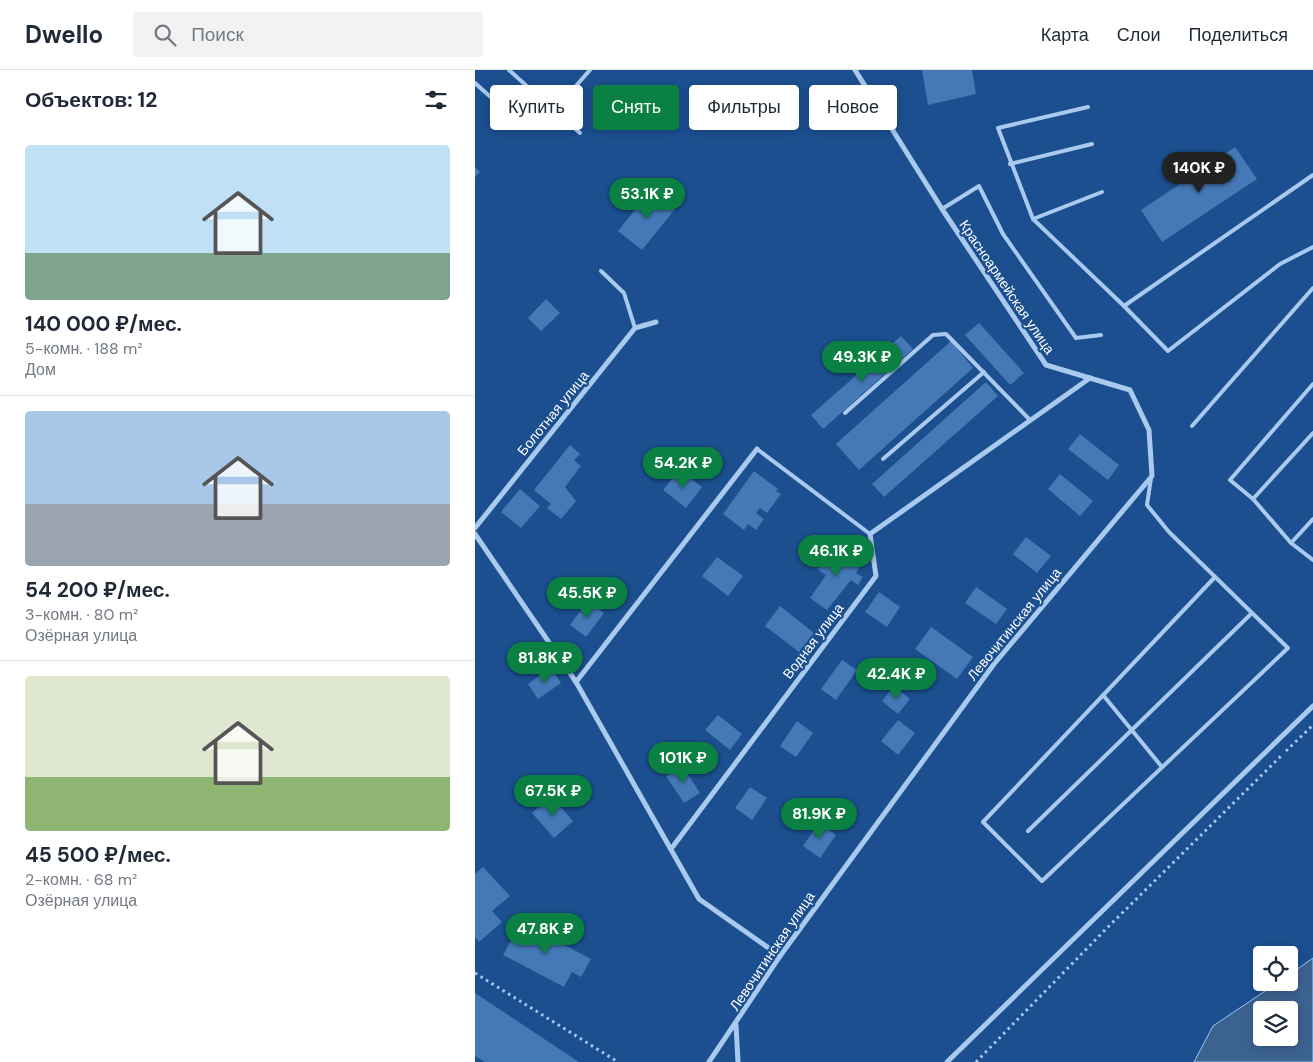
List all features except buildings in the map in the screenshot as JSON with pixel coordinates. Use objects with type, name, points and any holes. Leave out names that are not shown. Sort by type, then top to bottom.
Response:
[{"type":"street","name":"Красноармейская улица","points":[[855,70],[942,209],[1046,365],[1130,390],[1149,430],[1152,476]]},
{"type":"street","points":[[635,328],[657,322]]},
{"type":"street","name":"Болотная улица","points":[[475,528],[635,328]]},
{"type":"street","points":[[870,534],[1090,378]]},
{"type":"street","points":[[576,682],[757,449]]},
{"type":"street","name":"Левочитинская улица","points":[[709,1062],[780,956],[993,664],[1152,476]]},
{"type":"street","points":[[475,534],[576,682],[699,899],[780,956]]},
{"type":"street","name":"Водная улица","points":[[671,849],[876,576],[870,534]]},
{"type":"street","points":[[947,1062],[1313,706]]},
{"type":"street","points":[[736,1024],[738,1062]]},
{"type":"lane","points":[[509,70],[526,85]]},
{"type":"lane","points":[[577,85],[590,70]]},
{"type":"lane","points":[[475,83],[490,97]]},
{"type":"lane","points":[[1088,107],[998,128],[1010,164],[1033,218],[1125,306],[1168,351],[1280,264],[1313,247]]},
{"type":"lane","points":[[577,130],[580,133]]},
{"type":"lane","points":[[1010,164],[1092,144]]},
{"type":"lane","points":[[1125,306],[1313,175]]},
{"type":"lane","points":[[942,209],[979,186],[1003,234],[1076,338],[1101,335]]},
{"type":"lane","points":[[1033,218],[1102,192]]},
{"type":"lane","points":[[601,271],[624,293],[635,328]]},
{"type":"lane","points":[[1192,426],[1313,288]]},
{"type":"lane","points":[[845,413],[933,335],[947,334],[1030,420]]},
{"type":"lane","points":[[883,459],[984,372]]},
{"type":"lane","points":[[1313,384],[1230,480],[1253,498],[1291,543],[1313,560]]},
{"type":"lane","points":[[1253,498],[1313,433]]},
{"type":"lane","points":[[757,449],[870,534]]},
{"type":"lane","points":[[1152,476],[1147,505],[1169,532],[1288,648],[1042,881],[983,822],[1215,577]]},
{"type":"lane","points":[[1291,543],[1313,519]]},
{"type":"lane","points":[[1029,831],[1133,732],[1252,613]]},
{"type":"lane","points":[[1103,695],[1162,767]]},
{"type":"path","points":[[976,1062],[1104,931],[1313,726]]},
{"type":"path","points":[[475,973],[618,1062]]},
{"type":"water","points":[[1313,958],[1313,1062],[1194,1062],[1213,1026],[1265,991],[1298,991],[1298,969]]}]
